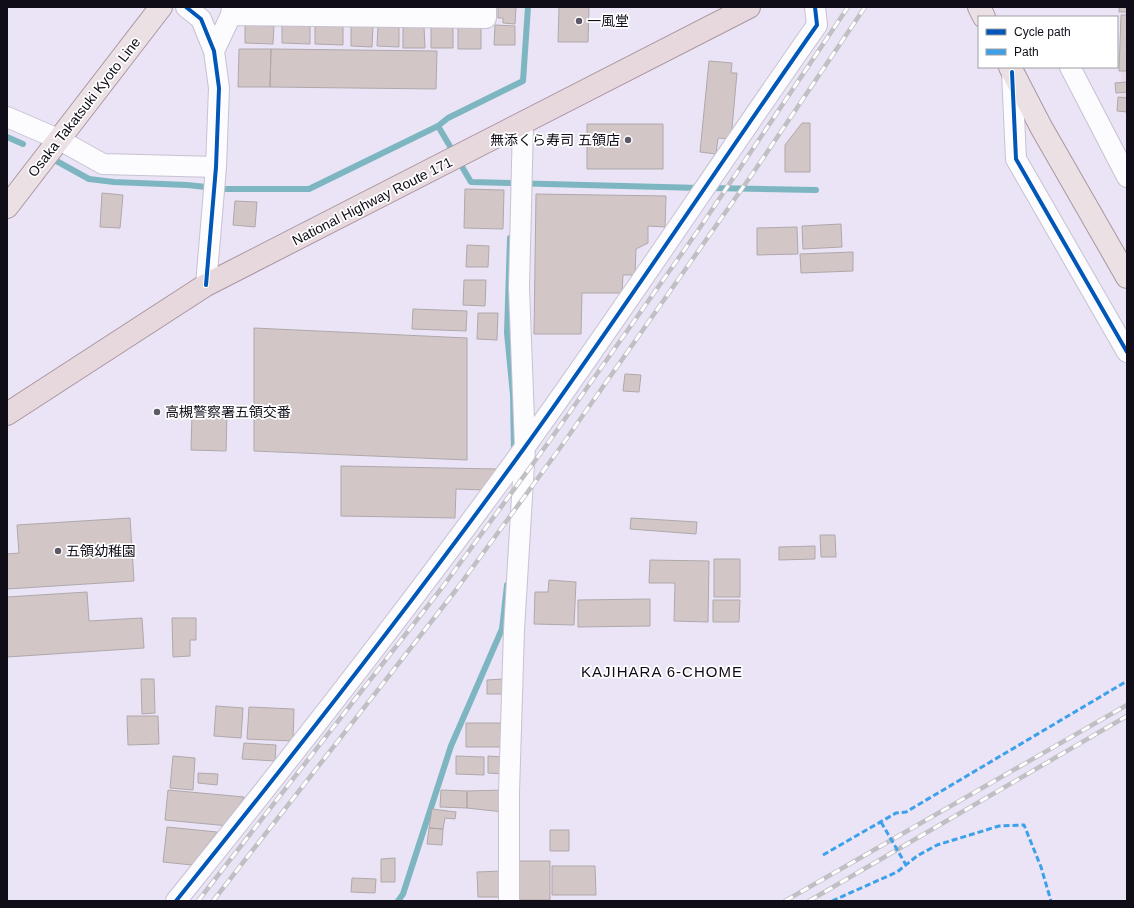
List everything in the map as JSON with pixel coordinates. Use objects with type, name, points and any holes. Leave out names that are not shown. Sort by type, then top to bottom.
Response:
[{"type":"highway","name":"National Highway Route 171","points":[[7,414],[206,285],[749,7]]},
{"type":"main road","name":"Osaka Takatsuki Kyoto Line","points":[[7,207],[161,7]]},
{"type":"main road","points":[[979,7],[984,16]]},
{"type":"main road","points":[[1011,70],[1041,127],[1127,277]]},
{"type":"street","points":[[186,7],[201,19],[214,51],[219,88],[216,170],[206,285]]},
{"type":"street","points":[[214,51],[231,11],[486,18],[486,7]]},
{"type":"street","points":[[176,901],[292,757],[404,611],[525,447],[817,25],[815,7]]},
{"type":"street","points":[[1071,68],[1127,177]]},
{"type":"street","points":[[1011,70],[1016,159],[1127,352]]},
{"type":"street","points":[[7,117],[58,139],[103,164],[216,170]]},
{"type":"street","points":[[509,901],[509,793],[514,630],[525,447],[519,288],[522,124]]},
{"type":"shaded area","points":[[1125,7],[1127,7],[1127,117],[1120,104]]},
{"type":"building","points":[[498,7],[516,7],[515,24],[503,23],[503,18],[498,18]]},
{"type":"building","points":[[559,7],[589,7],[588,42],[558,42]]},
{"type":"building","points":[[1119,7],[1127,7],[1127,12],[1119,12]]},
{"type":"building","points":[[1121,15],[1127,15],[1127,71],[1119,71]]},
{"type":"building","points":[[315,23],[343,24],[343,45],[315,44]]},
{"type":"building","points":[[245,25],[274,26],[273,44],[245,43]]},
{"type":"building","points":[[282,25],[310,26],[310,44],[282,43]]},
{"type":"building","points":[[495,25],[515,26],[515,45],[494,45]]},
{"type":"building","points":[[351,26],[373,26],[372,47],[351,46]]},
{"type":"building","points":[[378,26],[399,26],[399,47],[377,46]]},
{"type":"building","points":[[403,26],[424,26],[425,48],[403,48]]},
{"type":"building","points":[[431,26],[453,26],[453,48],[431,48]]},
{"type":"building","points":[[458,26],[481,26],[481,49],[458,49]]},
{"type":"building","points":[[239,49],[271,49],[270,87],[238,87]]},
{"type":"building","points":[[271,49],[437,51],[436,89],[270,87]]},
{"type":"building","points":[[709,61],[732,63],[731,73],[737,73],[731,139],[718,138],[716,154],[700,152]]},
{"type":"building","points":[[1127,82],[1127,92],[1116,93],[1115,83]]},
{"type":"building","points":[[1118,97],[1127,98],[1127,112],[1117,111]]},
{"type":"building","points":[[802,123],[810,123],[810,172],[785,172],[785,145]]},
{"type":"building","points":[[587,124],[663,124],[663,169],[587,169]]},
{"type":"building","points":[[465,189],[504,190],[503,229],[464,228]]},
{"type":"building","points":[[102,193],[123,195],[120,228],[100,227]]},
{"type":"building","points":[[536,194],[666,196],[665,227],[648,226],[648,243],[636,249],[635,275],[623,275],[622,293],[582,293],[581,334],[534,334]]},
{"type":"building","points":[[235,201],[257,202],[255,227],[233,225]]},
{"type":"building","points":[[841,224],[842,247],[803,249],[802,226]]},
{"type":"building","points":[[797,227],[798,254],[757,255],[757,228]]},
{"type":"building","points":[[467,245],[489,246],[488,267],[466,267]]},
{"type":"building","points":[[853,252],[853,271],[801,273],[800,254]]},
{"type":"building","points":[[464,280],[486,280],[485,306],[463,305]]},
{"type":"building","points":[[413,309],[467,311],[466,331],[412,329]]},
{"type":"building","points":[[478,313],[498,313],[497,340],[477,339]]},
{"type":"building","points":[[254,328],[467,338],[467,460],[254,451]]},
{"type":"building","points":[[625,374],[641,375],[639,392],[623,391]]},
{"type":"building","points":[[192,414],[227,415],[226,451],[191,450]]},
{"type":"building","points":[[341,466],[497,469],[485,490],[456,489],[455,518],[341,516]]},
{"type":"building","points":[[130,518],[134,581],[7,589],[7,554],[19,553],[17,525]]},
{"type":"building","points":[[631,518],[697,522],[696,534],[630,529]]},
{"type":"building","points":[[820,535],[835,535],[836,557],[821,557]]},
{"type":"building","points":[[815,546],[815,559],[779,560],[779,547]]},
{"type":"building","points":[[714,559],[740,559],[740,597],[714,597]]},
{"type":"building","points":[[650,560],[709,561],[708,622],[674,621],[675,583],[649,583]]},
{"type":"building","points":[[549,580],[576,582],[574,625],[534,624],[535,592],[548,592]]},
{"type":"building","points":[[87,592],[89,621],[142,618],[144,648],[7,657],[7,597]]},
{"type":"building","points":[[650,599],[650,626],[578,627],[578,600]]},
{"type":"building","points":[[713,600],[740,600],[739,622],[713,622]]},
{"type":"building","points":[[172,618],[196,618],[196,640],[190,640],[190,656],[173,657]]},
{"type":"building","points":[[141,679],[154,679],[155,713],[142,714]]},
{"type":"building","points":[[503,679],[503,694],[487,694],[487,680]]},
{"type":"building","points":[[216,706],[243,708],[241,738],[214,736]]},
{"type":"building","points":[[249,707],[294,709],[293,741],[247,739]]},
{"type":"building","points":[[127,716],[158,716],[159,744],[128,745]]},
{"type":"building","points":[[466,723],[503,723],[503,747],[466,747]]},
{"type":"building","points":[[244,743],[276,745],[275,761],[242,759]]},
{"type":"building","points":[[173,756],[195,758],[193,790],[170,788]]},
{"type":"building","points":[[456,756],[484,757],[484,775],[456,774]]},
{"type":"building","points":[[488,756],[503,757],[503,774],[488,773]]},
{"type":"building","points":[[198,773],[218,774],[217,785],[198,783]]},
{"type":"building","points":[[168,790],[244,797],[229,826],[165,820]]},
{"type":"building","points":[[441,790],[467,791],[467,808],[440,807]]},
{"type":"building","points":[[504,790],[503,812],[467,808],[467,791]]},
{"type":"building","points":[[432,809],[456,812],[455,819],[445,818],[443,829],[429,828]]},
{"type":"building","points":[[167,827],[217,832],[192,865],[163,862]]},
{"type":"building","points":[[429,828],[443,829],[442,845],[427,844]]},
{"type":"building","points":[[550,830],[569,830],[569,851],[550,851]]},
{"type":"building","points":[[395,858],[395,882],[381,882],[381,859]]},
{"type":"building","points":[[517,861],[550,861],[550,900],[517,900]]},
{"type":"building","points":[[552,866],[595,866],[596,895],[552,895]]},
{"type":"building","points":[[502,871],[502,897],[478,897],[477,872]]},
{"type":"building","points":[[352,878],[376,879],[375,893],[351,892]]},
{"type":"waterway","points":[[51,158],[89,179],[114,182],[187,185],[225,189],[309,189],[438,126],[448,118],[523,81],[528,7]]},
{"type":"waterway","points":[[438,126],[471,182],[701,188]]},
{"type":"waterway","points":[[7,137],[23,144]]},
{"type":"waterway","points":[[710,188],[816,190]]},
{"type":"waterway","points":[[510,238],[507,333],[513,395],[514,452]]},
{"type":"waterway","points":[[398,901],[403,894],[451,746],[502,629],[507,585]]},
{"type":"railway","points":[[198,901],[444,585],[548,443],[697,232],[848,7]]},
{"type":"railway","points":[[213,901],[456,590],[560,448],[753,173],[865,7]]},
{"type":"railway","points":[[785,901],[1127,705]]},
{"type":"railway","points":[[809,901],[1127,716]]},
{"type":"marked path","points":[[823,855],[896,813],[906,812],[1127,681]]},
{"type":"marked path","points":[[881,822],[906,865]]},
{"type":"marked path","points":[[832,901],[897,872],[917,856],[937,845],[999,826],[1024,825],[1041,867],[1051,901]]},
{"type":"cycle path","points":[[186,7],[201,19],[214,51],[219,88],[216,167],[206,285]]},
{"type":"cycle path","points":[[176,901],[354,676],[525,447],[817,25],[815,7]]},
{"type":"cycle path","points":[[1012,72],[1016,159],[1127,352]]},
{"type":"place","name":"一風堂","points":[[579,21]]},
{"type":"place","name":"無添くら寿司 五領店","points":[[628,140]]},
{"type":"place","name":"高槻警察署五領交番","points":[[157,412]]},
{"type":"place","name":"五領幼稚園","points":[[58,551]]},
{"type":"district","name":"KAJIHARA 6-CHOME","points":[[662,671]]}]
